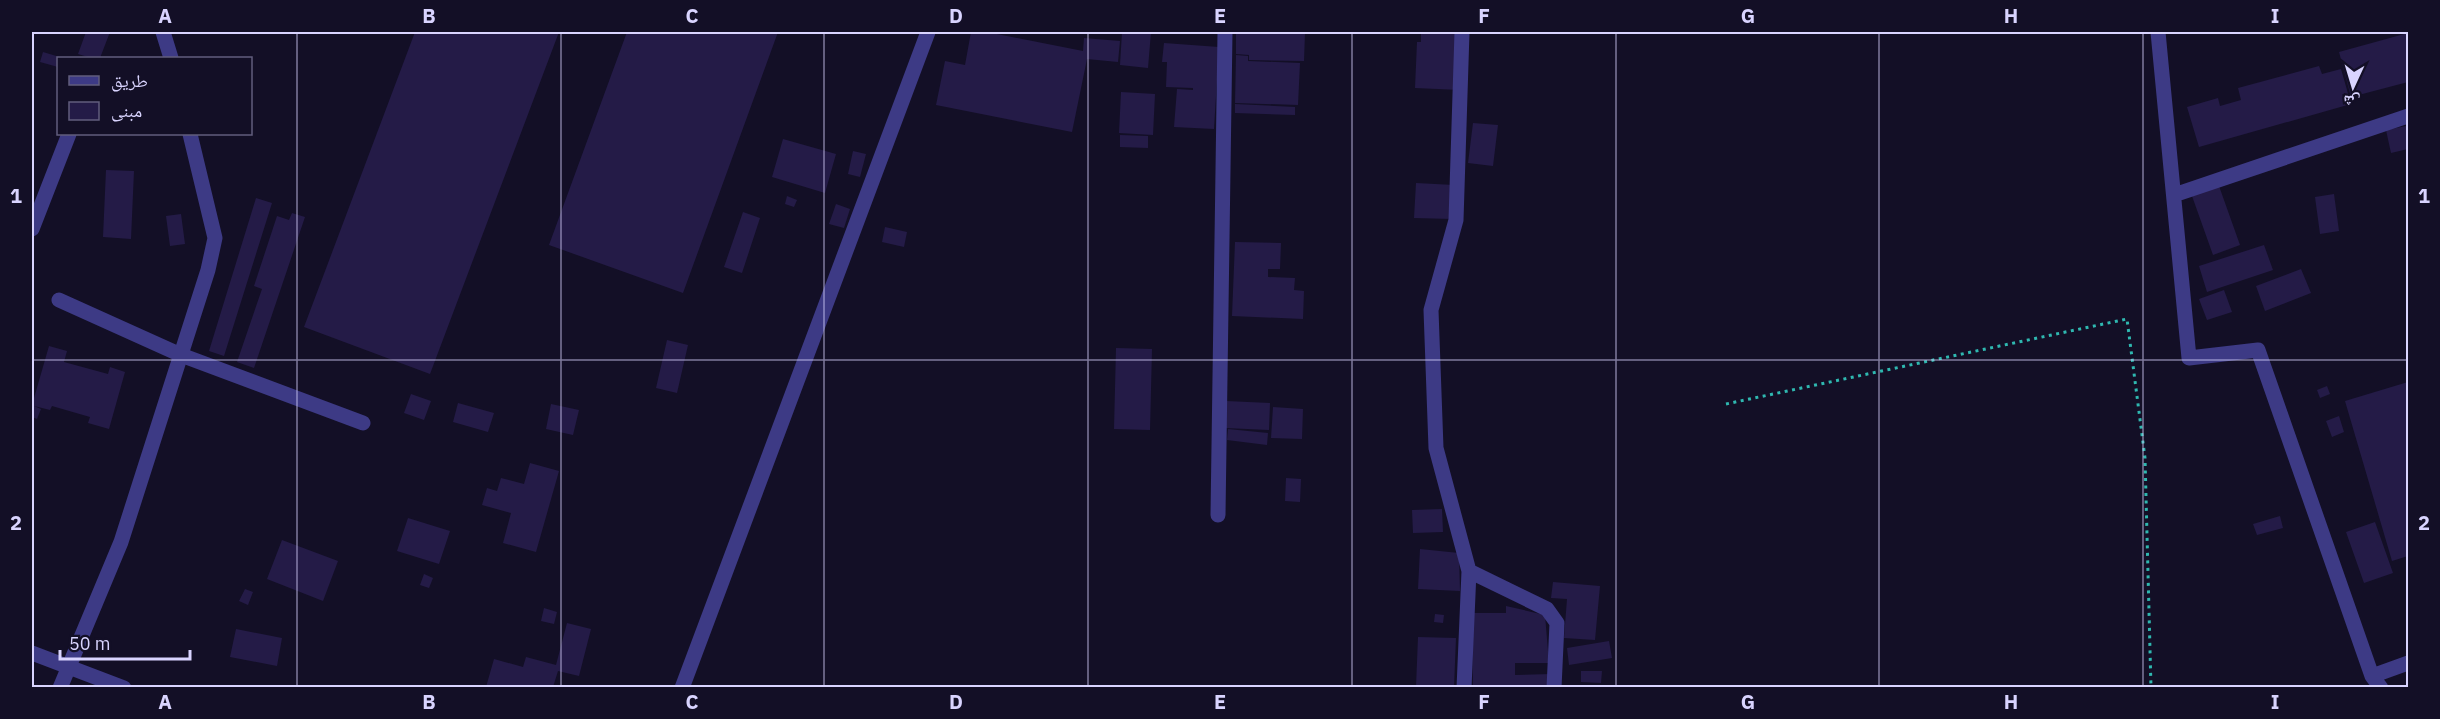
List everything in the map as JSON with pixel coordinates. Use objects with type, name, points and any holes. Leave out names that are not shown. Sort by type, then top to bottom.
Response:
[{"type":"street","points":[[163,32],[171,57]]},
{"type":"street","points":[[682,687],[928,32]]},
{"type":"street","points":[[1218,515],[1225,32]]},
{"type":"street","points":[[1462,32],[1456,220],[1431,310],[1436,448],[1468,571],[1464,687]]},
{"type":"street","points":[[2158,32],[2189,358],[2258,350],[2376,682],[2409,663]]},
{"type":"street","points":[[2174,195],[2409,116]]},
{"type":"street","points":[[32,229],[69,135]]},
{"type":"street","points":[[60,687],[121,542],[208,270],[215,238],[189,135]]},
{"type":"street","points":[[59,300],[181,355],[363,423]]},
{"type":"street","points":[[1468,571],[1547,609],[1557,623],[1554,687]]},
{"type":"street","points":[[32,653],[124,687]]},
{"type":"path","points":[[1726,404],[2127,319],[2145,458],[2151,687]]},
{"type":"building","points":[[86,32],[110,32],[100,57],[78,54]]},
{"type":"building","points":[[415,32],[559,32],[430,374],[304,327]]},
{"type":"building","points":[[627,32],[778,32],[683,293],[549,245]]},
{"type":"building","points":[[971,32],[987,32],[1083,51],[1084,38],[1120,41],[1118,62],[1087,59],[1072,132],[936,105],[945,61],[965,65]]},
{"type":"building","points":[[1122,32],[1151,32],[1148,68],[1120,65]]},
{"type":"building","points":[[1236,32],[1305,33],[1304,61],[1249,60],[1249,55],[1236,54]]},
{"type":"building","points":[[1421,32],[1458,32],[1460,90],[1415,88],[1417,42],[1421,42]]},
{"type":"building","points":[[2408,33],[2408,82],[2351,97],[2339,52]]},
{"type":"building","points":[[1164,43],[1219,47],[1214,129],[1174,127],[1177,89],[1193,90],[1193,88],[1166,87],[1167,62],[1162,62]]},
{"type":"building","points":[[43,52],[60,57],[57,57],[57,67],[40,62]]},
{"type":"building","points":[[1236,55],[1248,56],[1248,61],[1300,63],[1298,105],[1235,103]]},
{"type":"building","points":[[2319,66],[2322,74],[2341,69],[2351,104],[2199,147],[2187,107],[2218,98],[2220,106],[2241,100],[2238,88]]},
{"type":"building","points":[[1121,92],[1155,94],[1153,135],[1119,133]]},
{"type":"building","points":[[1235,104],[1295,107],[1295,115],[1235,113]]},
{"type":"building","points":[[1473,123],[1498,125],[1493,166],[1468,163]]},
{"type":"building","points":[[2406,126],[2408,149],[2391,153],[2386,130]]},
{"type":"building","points":[[1120,135],[1148,136],[1148,148],[1120,147]]},
{"type":"building","points":[[783,139],[836,154],[825,193],[772,177]]},
{"type":"building","points":[[853,151],[866,154],[860,177],[848,174]]},
{"type":"building","points":[[106,170],[134,171],[131,239],[103,237]]},
{"type":"building","points":[[1416,183],[1454,185],[1452,219],[1414,218]]},
{"type":"building","points":[[2219,186],[2240,245],[2213,255],[2192,196]]},
{"type":"building","points":[[2334,194],[2339,231],[2320,234],[2315,197]]},
{"type":"building","points":[[787,196],[797,200],[794,207],[785,204]]},
{"type":"building","points":[[256,198],[272,203],[224,356],[209,351]]},
{"type":"building","points":[[836,204],[850,209],[844,228],[829,224]]},
{"type":"building","points":[[743,212],[760,218],[742,273],[724,267]]},
{"type":"building","points":[[292,213],[305,217],[254,368],[237,362],[262,289],[254,286],[277,216],[289,220]]},
{"type":"building","points":[[181,214],[185,244],[170,246],[166,216]]},
{"type":"building","points":[[885,227],[907,232],[904,247],[882,242]]},
{"type":"building","points":[[1235,242],[1281,243],[1280,269],[1268,269],[1268,277],[1295,278],[1294,290],[1304,291],[1303,319],[1232,316]]},
{"type":"building","points":[[2264,245],[2273,270],[2207,292],[2199,266]]},
{"type":"building","points":[[2301,269],[2311,293],[2265,311],[2256,286]]},
{"type":"building","points":[[2224,290],[2232,312],[2207,320],[2199,299]]},
{"type":"building","points":[[667,340],[688,345],[677,393],[656,388]]},
{"type":"building","points":[[49,346],[67,351],[64,362],[108,374],[110,367],[125,372],[109,429],[88,423],[90,417],[52,406],[50,410],[34,406],[41,409],[37,419],[32,417],[32,405]]},
{"type":"building","points":[[1116,348],[1152,349],[1150,430],[1114,429]]},
{"type":"building","points":[[2408,382],[2408,556],[2392,561],[2345,401]]},
{"type":"building","points":[[2327,386],[2330,394],[2320,398],[2317,390]]},
{"type":"building","points":[[411,394],[431,401],[424,420],[404,413]]},
{"type":"building","points":[[1226,401],[1270,403],[1269,430],[1225,428]]},
{"type":"building","points":[[458,403],[494,413],[488,432],[453,422]]},
{"type":"building","points":[[551,404],[579,410],[573,435],[546,429]]},
{"type":"building","points":[[1273,407],[1303,409],[1302,439],[1271,438]]},
{"type":"building","points":[[2339,416],[2344,432],[2332,437],[2326,421]]},
{"type":"building","points":[[1228,429],[1268,433],[1267,445],[1227,440]]},
{"type":"building","points":[[530,463],[559,471],[536,552],[503,543],[511,513],[482,505],[487,488],[497,491],[501,478],[524,484]]},
{"type":"building","points":[[1286,478],[1301,479],[1300,502],[1285,501]]},
{"type":"building","points":[[1442,509],[1443,532],[1413,533],[1412,510]]},
{"type":"building","points":[[2280,516],[2283,528],[2257,535],[2253,524]]},
{"type":"building","points":[[408,518],[450,531],[439,564],[397,551]]},
{"type":"building","points":[[2375,522],[2393,573],[2364,583],[2346,532]]},
{"type":"building","points":[[282,540],[338,561],[323,601],[267,579]]},
{"type":"building","points":[[1420,549],[1459,553],[1460,591],[1418,589]]},
{"type":"building","points":[[424,574],[433,578],[429,588],[420,585]]},
{"type":"building","points":[[1553,582],[1600,586],[1595,640],[1564,638],[1567,599],[1551,598]]},
{"type":"building","points":[[245,589],[253,592],[248,605],[239,601]]},
{"type":"building","points":[[1506,606],[1545,615],[1549,663],[1515,663],[1515,675],[1551,674],[1550,687],[1473,687],[1472,613],[1506,613]]},
{"type":"building","points":[[544,608],[557,612],[554,624],[541,621]]},
{"type":"building","points":[[1435,614],[1444,615],[1443,623],[1434,622]]},
{"type":"building","points":[[567,623],[591,629],[579,676],[558,671],[553,687],[486,687],[494,659],[523,667],[526,657],[556,665]]},
{"type":"building","points":[[236,629],[282,638],[277,666],[230,657]]},
{"type":"building","points":[[1418,637],[1456,638],[1454,687],[1416,687]]},
{"type":"building","points":[[1609,641],[1612,658],[1569,665],[1567,648]]},
{"type":"building","points":[[1581,671],[1602,671],[1601,683],[1581,682]]}]
